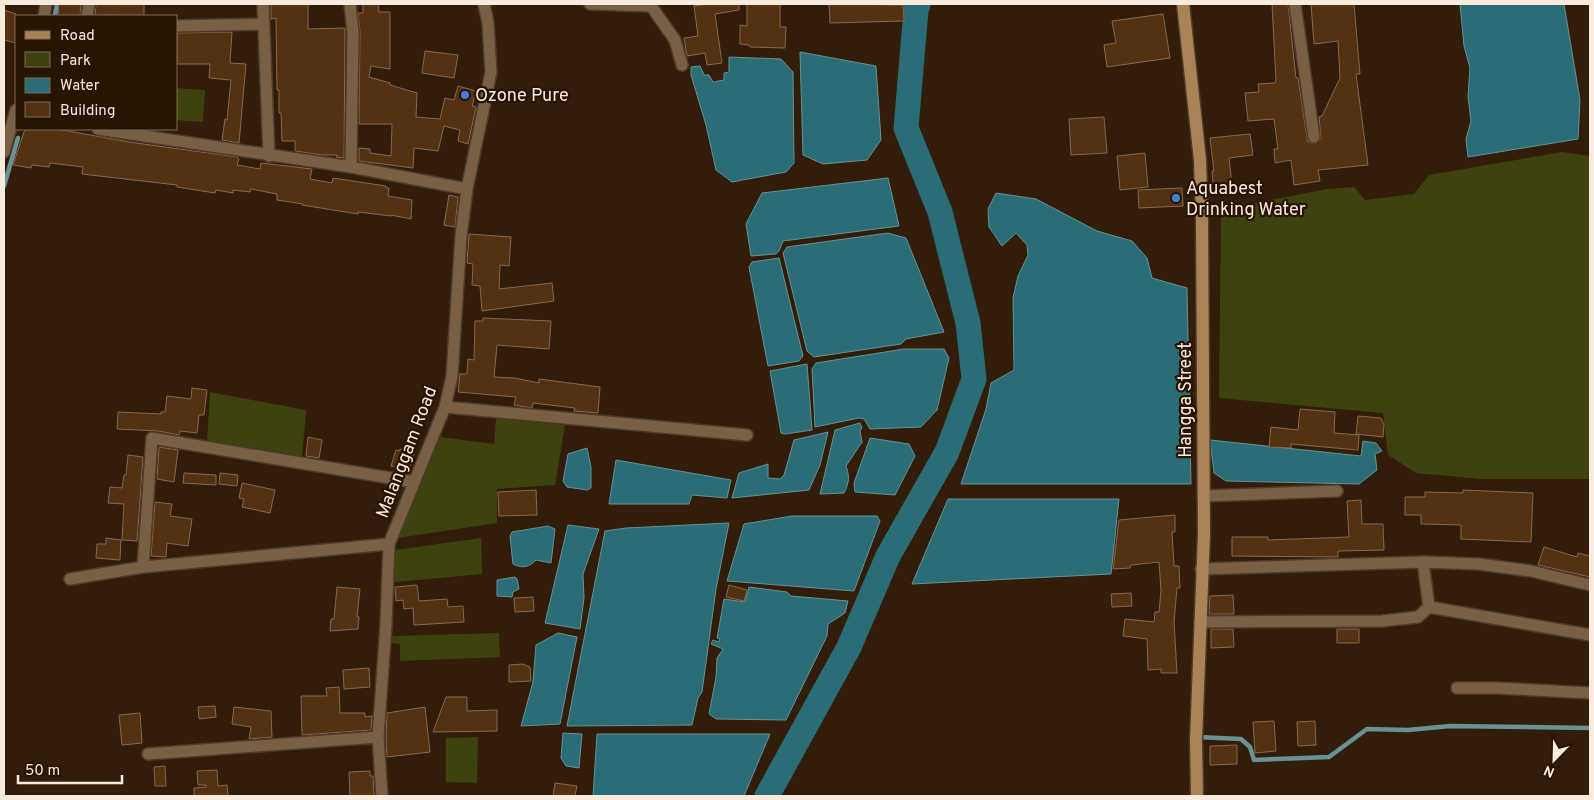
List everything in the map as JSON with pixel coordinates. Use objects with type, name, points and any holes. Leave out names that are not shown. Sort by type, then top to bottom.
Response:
[{"type":"street","points":[[263,4],[269,156]]},
{"type":"street","points":[[350,4],[353,32],[351,167]]},
{"type":"street","name":"Malanggam Road","points":[[382,796],[378,737],[386,625],[389,544],[445,407],[452,376],[461,236],[467,189],[491,72],[488,24],[484,4]]},
{"type":"street","points":[[590,4],[651,6],[675,40],[682,65]]},
{"type":"street","name":"Hangga Street","points":[[1183,4],[1200,177],[1204,534],[1201,569],[1196,740],[1197,796]]},
{"type":"street","points":[[1295,4],[1314,137]]},
{"type":"street","points":[[178,26],[263,24]]},
{"type":"street","points":[[4,152],[15,117]]},
{"type":"street","points":[[104,130],[351,167],[467,189]]},
{"type":"street","points":[[445,407],[747,435]]},
{"type":"street","points":[[143,567],[152,438],[414,482]]},
{"type":"street","points":[[1203,496],[1337,491]]},
{"type":"street","points":[[70,580],[143,567],[389,544]]},
{"type":"street","points":[[1423,562],[1429,607]]},
{"type":"street","points":[[1201,569],[1423,562],[1479,564],[1532,571],[1590,585]]},
{"type":"street","points":[[1200,622],[1382,621],[1418,617],[1429,607]]},
{"type":"street","points":[[1429,607],[1590,635]]},
{"type":"street","points":[[1457,688],[1590,693]]},
{"type":"street","points":[[148,754],[378,737]]},
{"type":"green space","points":[[178,88],[205,90],[203,122],[178,120]]},
{"type":"green space","points":[[1562,152],[1590,156],[1590,479],[1482,479],[1416,473],[1388,455],[1383,413],[1219,398],[1221,210],[1327,189],[1354,187],[1365,200],[1414,194],[1429,175]]},
{"type":"green space","points":[[210,392],[306,410],[302,459],[207,442]]},
{"type":"green space","points":[[496,418],[565,425],[555,485],[497,489],[497,523],[398,538],[440,437],[494,444]]},
{"type":"green space","points":[[481,538],[482,574],[395,582],[395,550]]},
{"type":"green space","points":[[499,633],[500,657],[400,661],[400,644],[391,643],[391,636]]},
{"type":"green space","points":[[478,737],[477,783],[446,782],[446,738]]},
{"type":"water","points":[[1460,4],[1564,4],[1580,100],[1578,139],[1468,157],[1466,139],[1471,121],[1468,97],[1470,68],[1464,46]]},
{"type":"water","points":[[800,52],[876,66],[881,140],[867,160],[823,164],[803,155]]},
{"type":"water","points":[[729,57],[781,59],[793,72],[794,163],[786,172],[732,182],[716,170],[706,125],[691,75],[691,67],[700,66],[704,75],[709,75],[713,82],[724,80],[724,73],[729,72]]},
{"type":"water","points":[[888,178],[899,226],[783,241],[776,254],[751,256],[746,224],[762,193]]},
{"type":"water","points":[[996,193],[1036,199],[1097,231],[1132,241],[1147,258],[1152,278],[1187,288],[1191,484],[961,484],[986,409],[991,383],[1014,370],[1013,298],[1018,276],[1028,255],[1027,245],[1016,233],[1002,246],[989,227],[988,209]]},
{"type":"water","points":[[888,233],[906,238],[944,332],[906,339],[901,344],[814,357],[807,351],[783,253],[787,247]]},
{"type":"water","points":[[779,258],[803,356],[799,361],[768,366],[749,267],[752,262]]},
{"type":"water","points":[[904,349],[944,349],[949,358],[937,410],[921,427],[870,429],[864,419],[859,418],[815,427],[812,369],[816,363]]},
{"type":"water","points":[[807,364],[812,430],[781,433],[770,371]]},
{"type":"water","points":[[860,423],[862,442],[846,466],[848,480],[844,493],[820,494],[835,430]]},
{"type":"water","points":[[828,432],[820,465],[809,490],[732,498],[739,473],[768,464],[768,478],[780,479],[784,475],[794,440]]},
{"type":"water","points":[[870,438],[909,444],[915,456],[895,495],[855,492],[854,483]]},
{"type":"water","points":[[1210,440],[1361,456],[1363,441],[1376,443],[1382,451],[1375,454],[1377,470],[1359,484],[1226,481],[1214,473]]},
{"type":"water","points":[[587,448],[591,467],[591,488],[587,490],[567,487],[563,481],[568,454]]},
{"type":"water","points":[[616,460],[731,480],[727,498],[692,495],[689,504],[609,504]]},
{"type":"water","points":[[948,499],[1119,499],[1111,574],[912,584]]},
{"type":"water","points":[[792,516],[877,516],[880,521],[854,591],[727,581],[744,524]]},
{"type":"water","points":[[729,523],[716,589],[702,692],[698,698],[692,725],[567,726],[605,531],[626,528]]},
{"type":"water","points":[[568,525],[599,529],[583,574],[584,598],[580,629],[545,623]]},
{"type":"water","points":[[548,526],[555,529],[551,563],[536,560],[526,566],[513,564],[510,536],[512,532]]},
{"type":"water","points":[[515,577],[519,589],[513,592],[512,597],[497,596],[497,580]]},
{"type":"water","points":[[749,587],[787,592],[791,596],[848,601],[845,613],[828,624],[827,636],[786,720],[716,719],[709,714],[716,677],[717,658],[723,649],[711,644],[713,640],[719,642],[720,639],[717,638],[724,599],[745,602]]},
{"type":"water","points":[[558,633],[577,637],[560,724],[521,726],[533,682],[536,645]]},
{"type":"water","points":[[563,733],[582,734],[579,768],[566,766],[561,758]]},
{"type":"water","points":[[597,734],[770,734],[744,796],[593,796]]},
{"type":"building","points":[[59,4],[81,4],[80,15],[58,15]]},
{"type":"building","points":[[96,4],[144,4],[144,15],[95,15]]},
{"type":"building","points":[[271,4],[308,4],[308,29],[345,28],[344,158],[336,157],[337,155],[295,151],[295,141],[282,141],[279,90],[277,90],[276,18],[271,19]]},
{"type":"building","points":[[363,4],[378,4],[379,12],[390,12],[390,69],[371,66],[369,77],[417,93],[416,117],[440,119],[445,98],[454,100],[458,86],[476,91],[472,106],[476,107],[468,144],[458,141],[460,130],[444,126],[438,151],[414,148],[413,168],[359,161],[359,148],[370,149],[370,153],[391,156],[392,124],[359,124],[360,32],[358,13],[363,13]]},
{"type":"building","points":[[739,4],[739,10],[715,14],[722,63],[707,65],[705,53],[687,56],[684,38],[698,36],[694,6]]},
{"type":"building","points":[[747,4],[780,4],[780,27],[786,27],[785,48],[750,47],[749,45],[740,44],[740,25],[747,26]]},
{"type":"building","points":[[829,4],[903,5],[904,21],[830,23]]},
{"type":"building","points":[[1272,4],[1288,4],[1296,78],[1298,78],[1307,138],[1308,142],[1315,144],[1321,139],[1319,117],[1322,116],[1340,78],[1338,41],[1314,44],[1311,4],[1354,4],[1360,74],[1356,74],[1368,165],[1318,170],[1320,181],[1294,185],[1291,160],[1275,163],[1274,149],[1278,149],[1274,119],[1248,121],[1245,93],[1259,92],[1258,84],[1275,83],[1276,80]]},
{"type":"building","points":[[4,10],[16,15],[15,43],[4,40]]},
{"type":"building","points":[[1163,14],[1170,58],[1107,67],[1104,45],[1116,43],[1112,21]]},
{"type":"building","points":[[232,32],[230,63],[246,64],[239,143],[222,140],[225,119],[227,120],[231,80],[209,78],[210,64],[178,64],[178,33]]},
{"type":"building","points":[[425,51],[458,55],[454,78],[422,73]]},
{"type":"building","points":[[1104,117],[1107,153],[1071,155],[1069,119]]},
{"type":"building","points":[[25,130],[63,130],[129,142],[237,157],[239,159],[237,165],[260,169],[261,163],[312,169],[310,179],[332,183],[333,178],[386,186],[386,188],[389,188],[388,196],[412,200],[411,219],[391,215],[358,212],[358,214],[302,205],[277,200],[277,194],[251,189],[250,192],[233,190],[233,193],[216,190],[215,193],[177,187],[177,185],[82,174],[83,167],[50,163],[49,167],[32,165],[31,168],[13,165]]},
{"type":"building","points":[[1250,134],[1253,155],[1229,158],[1233,193],[1214,195],[1212,171],[1214,171],[1210,138]]},
{"type":"building","points":[[1145,153],[1148,187],[1120,190],[1117,156]]},
{"type":"building","points":[[1182,188],[1183,206],[1139,208],[1138,190]]},
{"type":"building","points":[[449,195],[458,197],[455,227],[444,225]]},
{"type":"building","points":[[469,234],[511,237],[509,266],[500,265],[499,289],[552,283],[554,301],[482,311],[480,286],[472,285],[473,264],[467,263]]},
{"type":"building","points":[[483,318],[551,321],[549,349],[497,345],[494,377],[515,378],[539,383],[539,379],[600,387],[598,413],[574,411],[575,408],[533,403],[532,408],[514,405],[516,397],[458,392],[460,374],[467,374],[468,359],[474,360],[475,321],[483,321]]},
{"type":"building","points":[[192,388],[207,390],[204,415],[199,415],[197,433],[180,431],[179,435],[158,431],[117,429],[118,412],[161,414],[161,412],[165,412],[167,396],[191,399]]},
{"type":"building","points":[[1300,409],[1335,412],[1334,433],[1359,435],[1358,450],[1291,444],[1291,448],[1269,447],[1271,427],[1298,430]]},
{"type":"building","points":[[1358,416],[1381,418],[1384,425],[1383,437],[1356,434]]},
{"type":"building","points":[[308,437],[322,440],[319,458],[306,456]]},
{"type":"building","points":[[159,447],[178,450],[174,482],[157,479]]},
{"type":"building","points":[[400,449],[414,453],[409,471],[391,466],[396,450],[399,451]]},
{"type":"building","points":[[128,455],[143,457],[137,541],[122,540],[124,504],[108,503],[110,487],[122,488],[124,475],[126,475]]},
{"type":"building","points":[[184,473],[216,475],[216,485],[183,483]]},
{"type":"building","points":[[220,473],[238,475],[237,486],[219,484]]},
{"type":"building","points":[[242,483],[275,490],[270,513],[242,507],[244,499],[239,498]]},
{"type":"building","points":[[536,490],[537,515],[499,516],[498,492]]},
{"type":"building","points":[[1463,490],[1533,493],[1531,542],[1461,539],[1461,525],[1421,524],[1421,515],[1405,515],[1405,497],[1425,497],[1425,492],[1463,493]]},
{"type":"building","points":[[1361,500],[1362,524],[1383,524],[1384,550],[1338,551],[1338,557],[1232,556],[1232,537],[1268,537],[1268,540],[1349,537],[1347,501]]},
{"type":"building","points":[[155,502],[172,504],[170,516],[192,519],[188,546],[167,543],[166,557],[151,556]]},
{"type":"building","points":[[1175,515],[1175,532],[1172,532],[1174,566],[1179,566],[1180,588],[1177,588],[1174,622],[1177,673],[1161,673],[1161,669],[1148,670],[1147,639],[1123,636],[1125,619],[1154,622],[1155,612],[1159,612],[1161,590],[1159,562],[1131,565],[1130,568],[1113,569],[1119,520]]},
{"type":"building","points":[[106,538],[121,540],[120,560],[96,558],[97,544],[106,544]]},
{"type":"building","points":[[1544,547],[1577,557],[1578,553],[1590,556],[1590,577],[1538,565]]},
{"type":"building","points":[[417,585],[419,601],[447,599],[448,607],[463,606],[464,622],[414,625],[413,608],[404,609],[403,600],[396,601],[395,587]]},
{"type":"building","points":[[729,585],[747,590],[744,601],[726,597]]},
{"type":"building","points":[[337,587],[360,589],[357,617],[359,617],[358,629],[330,631],[331,619],[334,619]]},
{"type":"building","points":[[1131,593],[1132,606],[1112,607],[1111,594]]},
{"type":"building","points":[[1233,595],[1234,614],[1209,614],[1210,596]]},
{"type":"building","points":[[533,597],[534,611],[515,612],[514,598]]},
{"type":"building","points":[[1211,629],[1233,629],[1234,647],[1211,648]]},
{"type":"building","points":[[1337,629],[1359,629],[1359,643],[1337,643]]},
{"type":"building","points":[[523,664],[530,667],[531,681],[509,682],[509,665]]},
{"type":"building","points":[[369,668],[370,687],[344,689],[343,670]]},
{"type":"building","points":[[339,687],[340,713],[365,713],[365,717],[372,716],[371,730],[302,735],[301,696],[327,696],[326,688]]},
{"type":"building","points":[[446,697],[467,697],[467,711],[497,710],[497,731],[433,732]]},
{"type":"building","points":[[215,706],[216,717],[199,719],[198,707]]},
{"type":"building","points":[[234,707],[271,711],[272,737],[249,739],[251,727],[232,724]]},
{"type":"building","points":[[425,707],[430,752],[387,757],[387,713]]},
{"type":"building","points":[[140,713],[142,743],[122,745],[119,715]]},
{"type":"building","points":[[1274,721],[1276,751],[1255,753],[1253,722]]},
{"type":"building","points":[[1315,721],[1316,745],[1298,746],[1297,722]]},
{"type":"building","points":[[1237,745],[1237,764],[1210,765],[1210,746]]},
{"type":"building","points":[[165,766],[166,786],[155,786],[154,767]]},
{"type":"building","points":[[217,770],[218,786],[227,785],[228,796],[194,796],[194,788],[206,787],[206,785],[198,785],[197,771]]},
{"type":"building","points":[[370,771],[370,776],[373,776],[374,796],[350,796],[349,772]]},
{"type":"building","points":[[555,783],[577,786],[575,796],[553,796]]},
{"type":"waterway","points":[[55,15],[57,4]]},
{"type":"waterway","points":[[767,796],[849,647],[888,556],[947,452],[974,379],[968,323],[940,212],[906,128],[918,4]]},
{"type":"waterway","points":[[4,186],[18,138]]},
{"type":"waterway","points":[[1197,737],[1241,739],[1250,747],[1254,760],[1329,757],[1367,729],[1408,730],[1450,726],[1590,728]]},
{"type":"place","name":"Ozone Pure","points":[[465,95]]},
{"type":"place","name":"Aquabest Drinking Water","points":[[1176,198]]}]
